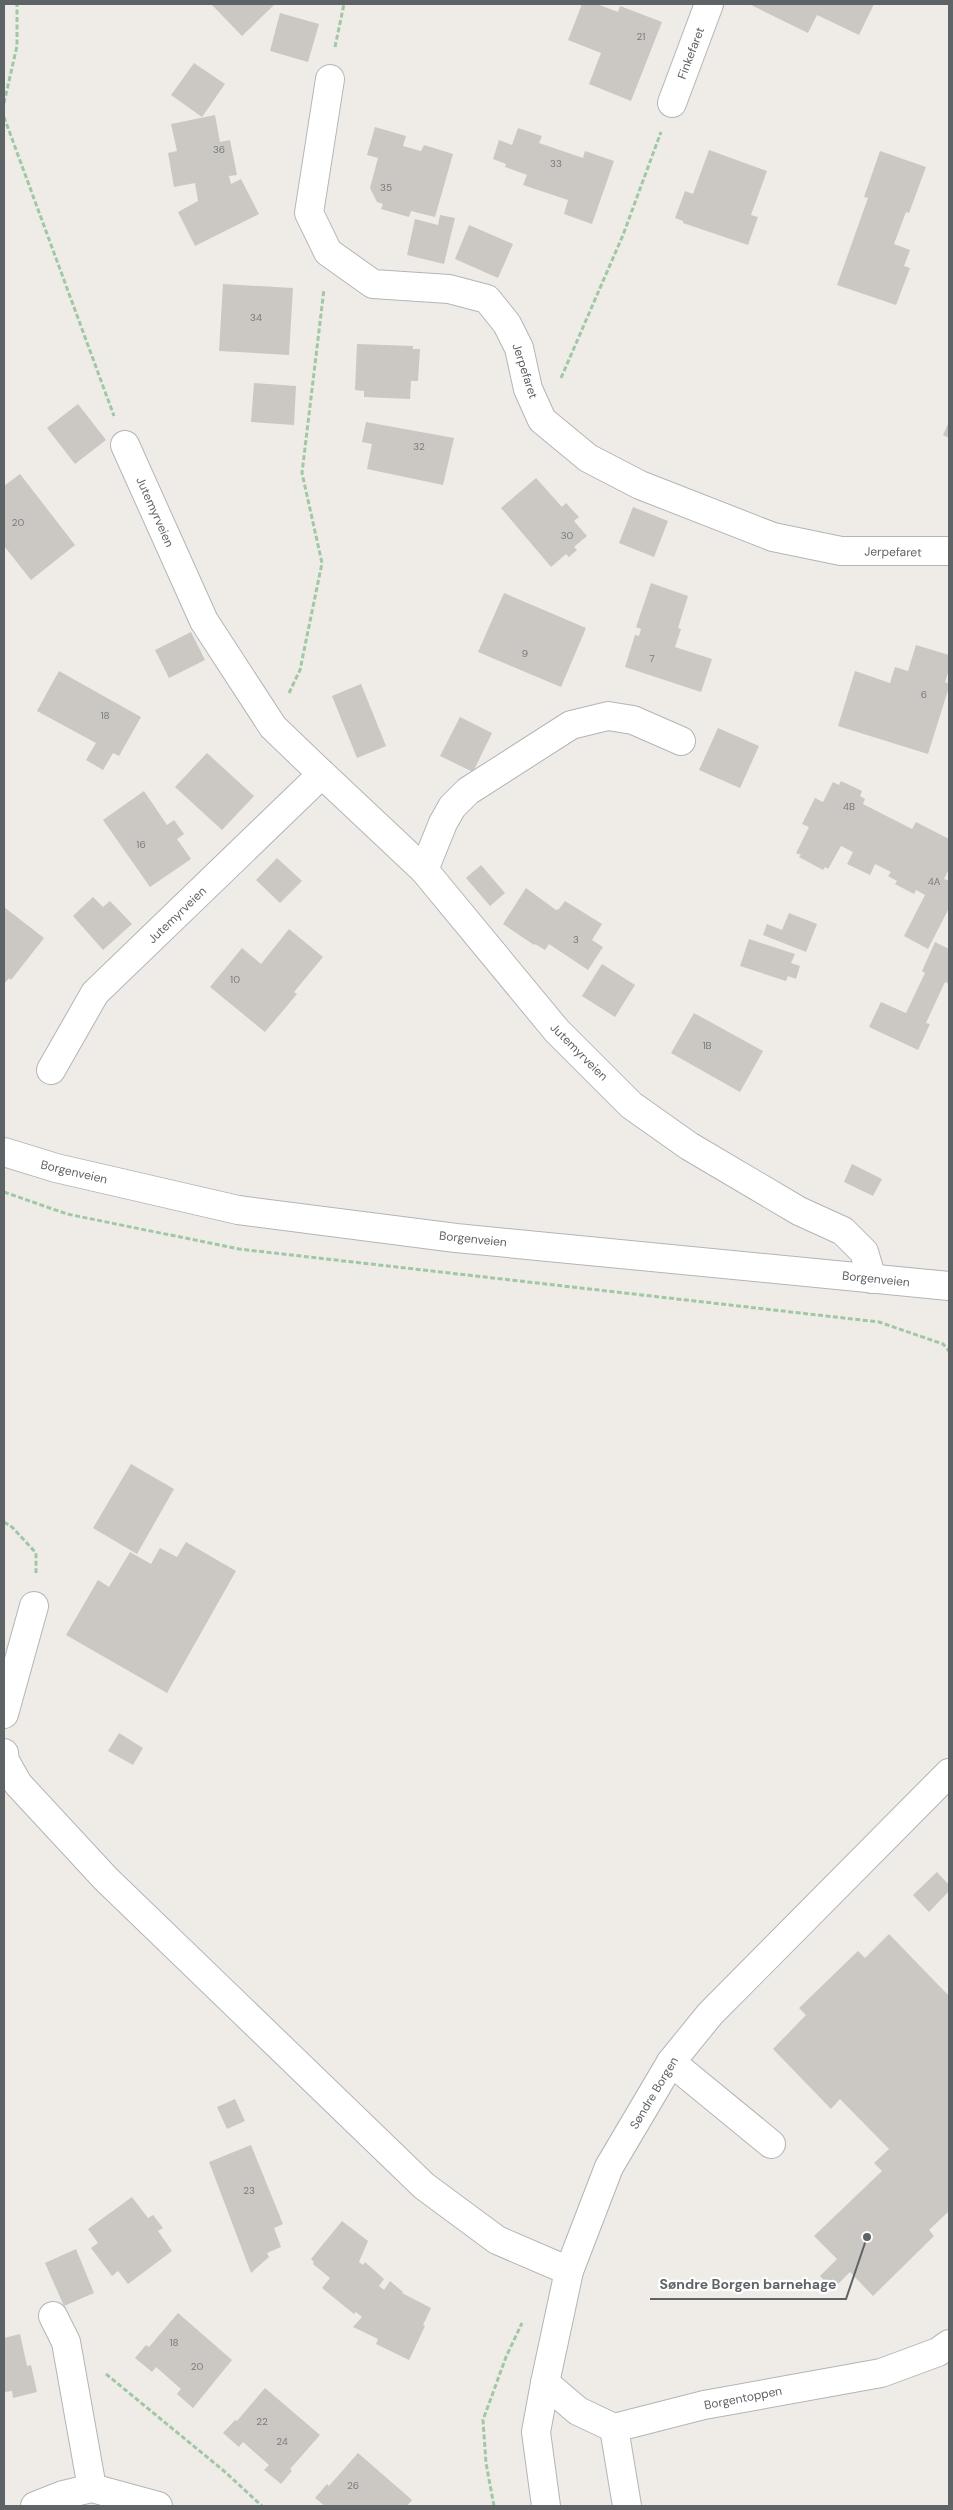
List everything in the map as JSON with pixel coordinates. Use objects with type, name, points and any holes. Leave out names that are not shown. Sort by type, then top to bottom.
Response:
[{"type":"street","name":"Finkefaret","points":[[672,103],[709,4]]},
{"type":"street","name":"Jerpefaret","points":[[330,79],[309,214],[328,252],[373,284],[450,289],[487,300],[507,324],[519,348],[528,389],[542,420],[588,458],[632,481],[773,537],[841,551],[949,551]]},
{"type":"street","name":"Jutemyrveien","points":[[125,445],[204,621],[273,727],[424,870],[556,1031],[631,1105],[689,1146],[722,1166],[799,1211],[843,1231],[864,1252],[872,1279]]},
{"type":"street","points":[[424,870],[443,823],[452,807],[468,791],[570,725],[608,716],[633,720],[681,741]]},
{"type":"street","name":"Jutemyrveien","points":[[51,1070],[95,993],[322,774]]},
{"type":"street","name":"Borgenveien","points":[[4,1152],[56,1168],[238,1210],[456,1238],[949,1286]]},
{"type":"street","points":[[4,1714],[34,1606]]},
{"type":"street","points":[[4,1753],[5,1761],[18,1784],[106,1879],[424,2186],[497,2240],[569,2271]]},
{"type":"street","name":"Søndre Borgen","points":[[546,2506],[536,2432],[545,2383],[569,2271],[609,2167],[671,2062],[710,2014],[949,1773]]},
{"type":"street","points":[[671,2062],[771,2144]]},
{"type":"street","points":[[53,2316],[66,2342],[92,2488]]},
{"type":"street","name":"Borgentoppen","points":[[614,2428],[704,2405],[881,2373],[938,2352],[949,2344]]},
{"type":"street","points":[[545,2383],[578,2411],[614,2428],[627,2506]]},
{"type":"street","points":[[35,2506],[63,2495],[92,2488],[158,2506]]},
{"type":"path","points":[[4,102],[17,46],[17,4]]},
{"type":"path","points":[[330,79],[344,4]]},
{"type":"path","points":[[542,420],[623,235],[672,103]]},
{"type":"path","points":[[4,118],[125,445]]},
{"type":"path","points":[[273,727],[300,670],[322,563],[302,473],[328,252]]},
{"type":"path","points":[[703,1301],[879,1322],[943,1344],[949,1351]]},
{"type":"path","points":[[4,1522],[12,1527],[36,1553],[34,1606]]},
{"type":"path","points":[[494,2506],[486,2463],[483,2420],[506,2357],[525,2317]]},
{"type":"path","points":[[66,2342],[224,2471],[262,2506]]},
{"type":"building","points":[[211,4],[275,4],[242,36]]},
{"type":"building","points":[[582,4],[597,4],[618,12],[620,6],[662,22],[631,101],[589,84],[601,53],[568,40]]},
{"type":"building","points":[[749,4],[874,4],[859,35],[817,15],[808,33]]},
{"type":"building","points":[[280,13],[319,24],[308,62],[270,51]]},
{"type":"building","points":[[194,63],[225,84],[202,117],[171,95]]},
{"type":"building","points":[[215,115],[220,142],[230,140],[237,175],[229,176],[231,184],[241,179],[259,214],[195,246],[178,212],[198,201],[195,183],[174,187],[168,153],[177,151],[171,124]]},
{"type":"building","points":[[375,127],[406,136],[403,146],[421,151],[424,145],[453,154],[435,217],[411,211],[409,217],[381,209],[383,204],[377,202],[370,188],[378,158],[367,155]]},
{"type":"building","points":[[518,128],[542,136],[539,143],[583,158],[585,151],[614,161],[592,224],[564,214],[568,200],[523,185],[527,175],[505,167],[506,164],[493,159],[499,140],[512,145]]},
{"type":"building","points":[[709,150],[767,171],[751,215],[758,217],[748,245],[683,223],[683,221],[675,218],[685,191],[693,194]]},
{"type":"building","points":[[880,151],[926,167],[909,213],[906,212],[894,244],[910,250],[904,266],[910,268],[896,305],[837,285],[868,198],[864,197]]},
{"type":"building","points":[[440,215],[455,218],[444,264],[407,255],[415,219],[438,225]]},
{"type":"building","points":[[469,225],[513,244],[498,278],[455,259]]},
{"type":"building","points":[[223,284],[293,288],[289,355],[219,351]]},
{"type":"building","points":[[357,344],[413,346],[413,349],[420,349],[418,381],[411,381],[410,399],[364,397],[364,391],[355,390]]},
{"type":"building","points":[[254,383],[296,386],[294,425],[251,422]]},
{"type":"building","points":[[78,404],[106,440],[75,464],[47,428]]},
{"type":"building","points":[[366,422],[454,438],[443,485],[367,469],[372,444],[362,442]]},
{"type":"building","points":[[949,422],[949,438],[943,435]]},
{"type":"building","points":[[20,474],[75,545],[31,580],[4,546],[4,486]]},
{"type":"building","points":[[536,478],[562,507],[566,503],[579,517],[574,521],[587,536],[574,547],[577,550],[569,557],[566,554],[551,567],[501,508]]},
{"type":"building","points":[[633,507],[668,521],[654,557],[619,543]]},
{"type":"building","points":[[651,583],[688,596],[678,628],[681,629],[675,647],[712,659],[701,692],[625,667],[635,635],[639,636],[641,629],[636,627]]},
{"type":"building","points":[[504,593],[586,628],[561,687],[478,652]]},
{"type":"building","points":[[191,632],[205,660],[169,678],[155,650]]},
{"type":"building","points":[[916,645],[949,655],[949,670],[945,682],[949,684],[949,687],[928,754],[838,726],[855,671],[890,683],[895,667],[908,671]]},
{"type":"building","points":[[59,671],[141,717],[119,756],[113,753],[103,770],[86,760],[96,743],[37,711]]},
{"type":"building","points":[[361,684],[386,746],[357,758],[332,696]]},
{"type":"building","points":[[460,717],[492,733],[473,772],[440,756]]},
{"type":"building","points":[[718,728],[759,746],[740,788],[699,770]]},
{"type":"building","points":[[207,753],[254,796],[222,830],[175,787]]},
{"type":"building","points":[[841,781],[862,791],[860,796],[865,799],[863,804],[912,829],[916,822],[949,839],[949,869],[944,879],[949,881],[949,908],[928,949],[904,936],[925,895],[916,890],[914,894],[895,884],[897,881],[888,876],[891,872],[875,864],[870,875],[847,864],[853,852],[841,846],[828,869],[825,867],[823,870],[799,857],[801,855],[796,853],[809,827],[802,824],[815,798],[823,802],[833,782],[839,785]]},
{"type":"building","points":[[144,791],[167,825],[174,820],[184,834],[177,839],[191,859],[150,887],[103,820]]},
{"type":"building","points":[[277,858],[302,881],[280,903],[256,880]]},
{"type":"building","points":[[481,865],[505,893],[490,906],[466,878]]},
{"type":"building","points":[[526,888],[556,910],[565,901],[602,924],[592,940],[603,947],[588,970],[549,944],[545,950],[534,945],[503,924]]},
{"type":"building","points":[[93,897],[103,907],[110,901],[132,924],[103,950],[73,916]]},
{"type":"building","points":[[4,907],[44,938],[11,980],[9,978],[4,984]]},
{"type":"building","points":[[789,913],[817,924],[806,952],[763,935],[767,924],[782,930]]},
{"type":"building","points":[[289,929],[323,957],[294,992],[297,994],[265,1032],[210,987],[242,948],[261,964]]},
{"type":"building","points":[[749,939],[795,954],[791,963],[800,966],[796,979],[788,976],[786,981],[740,966]]},
{"type":"building","points":[[935,942],[949,949],[949,984],[945,982],[926,1023],[930,1024],[918,1050],[869,1027],[881,1002],[906,1013],[925,973],[922,971]]},
{"type":"building","points":[[602,964],[635,985],[615,1017],[582,996]]},
{"type":"building","points":[[694,1013],[763,1051],[740,1092],[671,1053]]},
{"type":"building","points":[[852,1164],[882,1179],[873,1196],[844,1182]]},
{"type":"building","points":[[131,1464],[174,1489],[137,1554],[93,1528]]},
{"type":"building","points":[[186,1542],[236,1571],[167,1693],[66,1635],[98,1580],[109,1587],[130,1552],[151,1564],[160,1548],[177,1557]]},
{"type":"building","points":[[119,1733],[143,1748],[133,1765],[108,1751]]},
{"type":"building","points":[[937,1872],[949,1885],[949,1891],[929,1912],[913,1895]]},
{"type":"building","points":[[889,1934],[949,1996],[949,2211],[929,2230],[934,2236],[873,2296],[850,2272],[833,2289],[820,2276],[837,2259],[814,2236],[882,2171],[874,2163],[889,2149],[840,2099],[831,2109],[773,2049],[806,2015],[799,2008],[858,1951],[865,1958]]},
{"type":"building","points":[[235,2099],[245,2121],[227,2129],[217,2107]]},
{"type":"building","points":[[251,2145],[283,2224],[274,2228],[281,2247],[267,2253],[269,2257],[251,2273],[209,2162]]},
{"type":"building","points":[[132,2197],[148,2218],[153,2215],[163,2228],[158,2231],[172,2251],[128,2284],[118,2271],[112,2276],[91,2248],[98,2243],[88,2229]]},
{"type":"building","points":[[342,2221],[368,2241],[359,2262],[363,2265],[365,2262],[384,2279],[379,2286],[384,2290],[390,2281],[402,2293],[431,2308],[409,2360],[376,2344],[378,2339],[353,2327],[362,2317],[356,2312],[354,2314],[322,2288],[330,2278],[313,2264],[314,2262],[311,2259]]},
{"type":"building","points":[[76,2249],[94,2293],[64,2306],[45,2263]]},
{"type":"building","points":[[178,2313],[232,2360],[193,2408],[177,2394],[181,2389],[156,2367],[152,2372],[135,2358],[146,2345],[149,2347]]},
{"type":"building","points":[[20,2334],[27,2366],[31,2365],[37,2392],[13,2398],[12,2391],[4,2392],[4,2338]]},
{"type":"building","points":[[265,2388],[320,2435],[290,2469],[292,2471],[281,2484],[264,2470],[269,2465],[243,2442],[239,2447],[223,2433],[235,2420],[237,2421]]},
{"type":"building","points":[[358,2453],[412,2500],[407,2506],[325,2506],[315,2498],[327,2484],[329,2486]]},
{"type":"place","name":"Søndre Borgen barnehage","points":[[867,2237]]}]
